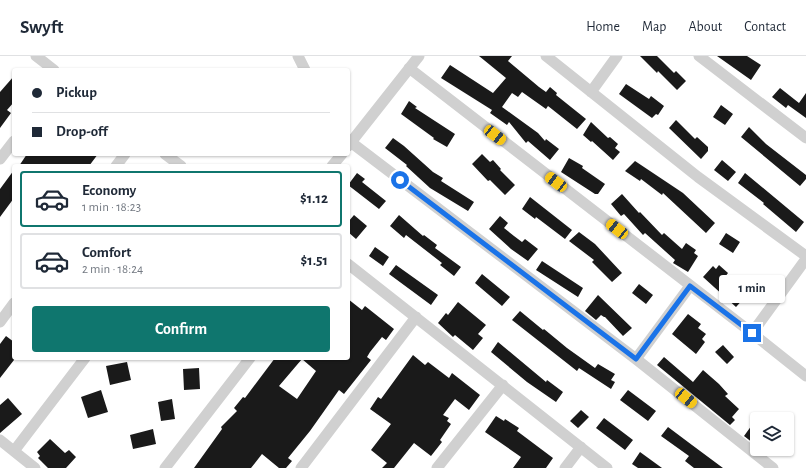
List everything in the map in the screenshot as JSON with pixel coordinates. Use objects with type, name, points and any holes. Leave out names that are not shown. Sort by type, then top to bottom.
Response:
[{"type":"street","points":[[36,56],[51,68]]},
{"type":"street","points":[[298,56],[304,68]]},
{"type":"street","points":[[350,142],[419,56]]},
{"type":"street","points":[[546,56],[698,177],[806,258],[752,333]]},
{"type":"street","points":[[591,92],[617,56]]},
{"type":"street","points":[[699,56],[806,138]]},
{"type":"street","points":[[409,68],[806,376]]},
{"type":"street","points":[[0,159],[12,144]]},
{"type":"street","points":[[350,144],[636,359],[773,468]]},
{"type":"street","points":[[168,156],[178,164]]},
{"type":"street","points":[[334,164],[340,156]]},
{"type":"street","points":[[350,266],[607,468]]},
{"type":"street","points":[[636,359],[690,286]]},
{"type":"street","points":[[0,322],[12,306]]},
{"type":"street","points":[[301,468],[416,317]]},
{"type":"street","points":[[14,451],[84,360]]},
{"type":"street","points":[[165,468],[248,360]]},
{"type":"street","points":[[437,468],[503,385]]},
{"type":"street","points":[[0,440],[34,468]]},
{"type":"street","points":[[565,468],[582,447]]},
{"type":"building","points":[[479,56],[512,56],[508,61],[546,92],[550,87],[557,93],[556,95],[586,119],[577,129],[548,106],[546,109],[522,92],[518,97],[512,93],[502,107],[538,133],[545,141],[546,139],[559,149],[550,160],[528,141],[526,143],[509,122],[507,125],[490,113],[492,110],[441,78],[450,65],[493,93],[506,78]]},
{"type":"building","points":[[640,56],[657,56],[674,73],[676,71],[686,81],[677,90]]},
{"type":"building","points":[[717,56],[747,56],[761,65],[751,80]]},
{"type":"building","points":[[12,78],[12,104],[7,110],[11,113],[0,128],[0,92]]},
{"type":"building","points":[[626,84],[649,99],[651,96],[664,106],[658,115],[656,114],[652,118],[619,94]]},
{"type":"building","points":[[780,88],[799,103],[806,93],[806,118],[788,105],[786,108],[772,97]]},
{"type":"building","points":[[409,101],[417,107],[415,108],[455,134],[447,147],[433,139],[434,138],[401,114]]},
{"type":"building","points":[[721,105],[733,114],[725,125],[713,117]]},
{"type":"building","points":[[676,120],[695,139],[697,137],[708,147],[708,151],[701,159],[669,128]]},
{"type":"building","points":[[591,122],[608,138],[610,137],[618,144],[615,148],[620,152],[613,160],[583,135]]},
{"type":"building","points":[[749,127],[766,144],[806,175],[806,179],[800,186],[741,137]]},
{"type":"building","points":[[393,138],[433,172],[443,178],[441,181],[474,202],[468,211],[430,188],[406,166],[407,165],[385,148]]},
{"type":"building","points":[[482,154],[490,162],[493,160],[501,169],[500,170],[515,185],[505,195],[490,180],[488,181],[472,164]]},
{"type":"building","points":[[26,156],[96,156],[90,164],[20,164]]},
{"type":"building","points":[[569,158],[583,166],[582,168],[605,184],[598,194],[595,194],[561,172]]},
{"type":"building","points":[[722,160],[736,172],[728,181],[714,170]]},
{"type":"building","points":[[635,161],[683,193],[715,223],[706,233],[663,193],[662,195],[641,179],[640,181],[625,171]]},
{"type":"building","points":[[12,173],[12,201],[0,217],[0,189]]},
{"type":"building","points":[[357,173],[365,179],[362,182],[386,201],[379,209],[350,187],[350,182]]},
{"type":"building","points":[[745,173],[804,222],[796,232],[763,204],[764,203],[738,183]]},
{"type":"building","points":[[622,194],[662,235],[664,233],[682,249],[686,243],[696,250],[694,253],[698,256],[688,272],[673,263],[675,260],[645,233],[643,235],[624,214],[621,216],[611,204]]},
{"type":"building","points":[[530,197],[572,230],[565,239],[536,217],[535,219],[522,209]]},
{"type":"building","points":[[354,215],[367,226],[356,239],[350,234],[350,220]]},
{"type":"building","points":[[399,215],[423,236],[424,235],[437,245],[435,248],[461,267],[454,276],[440,265],[442,263],[406,235],[404,238],[390,226]]},
{"type":"building","points":[[500,216],[508,223],[504,228],[522,242],[525,239],[538,249],[528,261],[511,249],[489,229]]},
{"type":"building","points":[[579,232],[595,244],[622,273],[612,282],[592,262],[594,260],[569,241]]},
{"type":"building","points":[[726,233],[740,242],[733,253],[719,244]]},
{"type":"building","points":[[375,247],[389,257],[383,266],[369,256]]},
{"type":"building","points":[[542,261],[583,288],[578,297],[536,270]]},
{"type":"building","points":[[396,265],[438,295],[431,305],[389,274]]},
{"type":"building","points":[[719,265],[728,273],[725,277],[746,296],[736,307],[703,277],[713,266],[716,269]]},
{"type":"building","points":[[482,274],[510,297],[502,306],[475,283]]},
{"type":"building","points":[[639,284],[653,295],[646,304],[632,293]]},
{"type":"building","points":[[598,295],[632,328],[623,336],[605,317],[601,315],[596,320],[585,311]]},
{"type":"building","points":[[350,301],[362,310],[365,306],[394,329],[386,340],[382,337],[370,352],[367,357],[371,360],[344,394],[339,390],[310,431],[288,458],[292,461],[286,468],[279,468],[262,454],[251,468],[194,468],[222,429],[221,427],[237,411],[234,408],[243,397],[245,398],[274,360],[301,360],[279,386],[297,399],[316,371],[303,360],[350,360]]},
{"type":"building","points":[[458,302],[486,325],[478,334],[483,338],[473,350],[455,335],[453,337],[438,323],[446,313],[448,315]]},
{"type":"building","points":[[520,311],[543,330],[544,329],[595,368],[598,364],[615,374],[611,380],[615,382],[611,389],[579,368],[577,371],[512,320]]},
{"type":"building","points":[[688,314],[701,324],[698,328],[706,334],[702,339],[705,342],[696,354],[672,334]]},
{"type":"building","points":[[6,336],[12,340],[12,360],[14,360],[0,378],[0,344]]},
{"type":"building","points":[[498,342],[546,382],[547,380],[563,392],[556,402],[527,382],[491,352]]},
{"type":"building","points":[[723,345],[734,357],[727,364],[715,352]]},
{"type":"building","points":[[413,355],[425,365],[428,362],[449,378],[452,373],[480,395],[469,410],[455,399],[443,415],[449,418],[447,421],[451,424],[440,440],[442,442],[431,456],[414,443],[394,468],[382,468],[387,463],[371,450],[391,424],[370,409],[378,397],[381,399]]},
{"type":"building","points":[[664,357],[693,382],[703,370],[719,384],[728,394],[725,396],[739,409],[732,417],[735,420],[730,425],[657,365]]},
{"type":"building","points":[[127,362],[131,380],[110,385],[106,366]]},
{"type":"building","points":[[199,368],[200,389],[184,390],[183,369]]},
{"type":"building","points":[[101,390],[108,412],[88,418],[81,397]]},
{"type":"building","points":[[628,390],[656,411],[648,421],[620,400]]},
{"type":"building","points":[[8,398],[22,414],[0,433],[0,405]]},
{"type":"building","points":[[172,399],[175,419],[161,421],[158,402]]},
{"type":"building","points":[[581,410],[589,417],[578,428],[570,421]]},
{"type":"building","points":[[496,416],[504,421],[505,419],[519,428],[517,431],[553,458],[546,468],[513,468],[521,457],[485,432]]},
{"type":"building","points":[[604,418],[633,440],[625,450],[596,428]]},
{"type":"building","points":[[668,427],[723,468],[694,468],[685,461],[689,456],[661,436]]},
{"type":"building","points":[[750,428],[750,441],[744,436]]},
{"type":"building","points":[[153,429],[156,444],[133,449],[130,435]]},
{"type":"building","points":[[50,439],[65,453],[69,450],[76,457],[66,468],[48,468],[38,458],[40,456],[37,452]]},
{"type":"building","points":[[640,452],[662,468],[638,468],[632,464]]},
{"type":"route","points":[[400,180],[636,359],[690,286],[752,333]]}]
